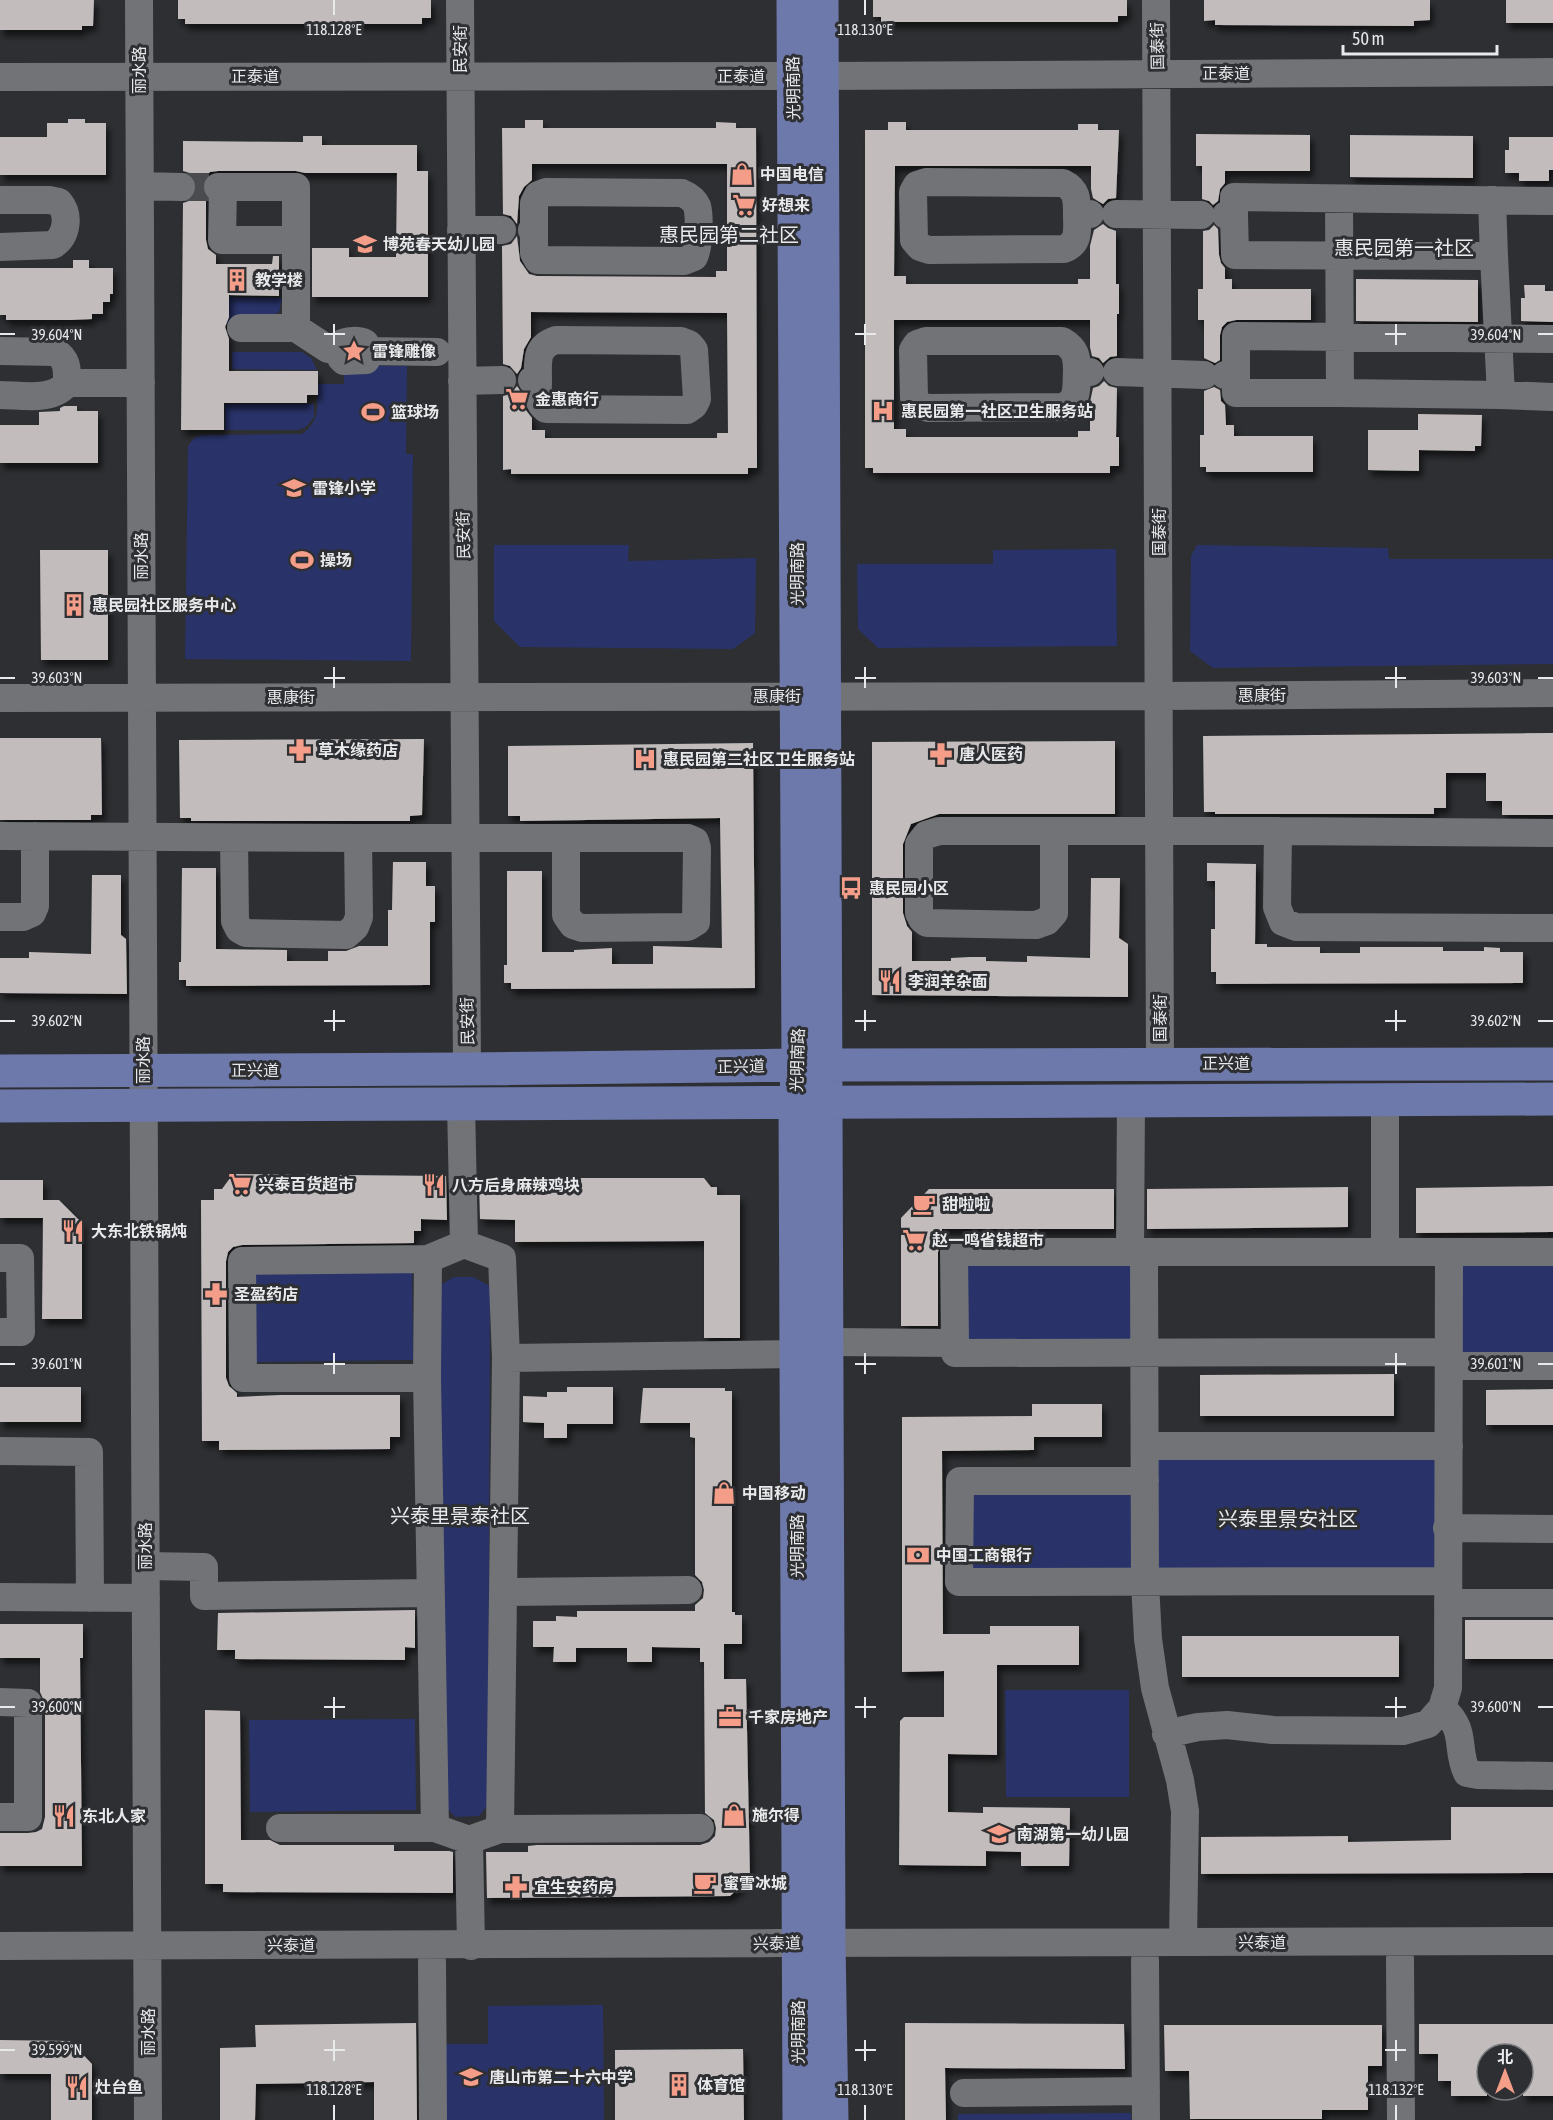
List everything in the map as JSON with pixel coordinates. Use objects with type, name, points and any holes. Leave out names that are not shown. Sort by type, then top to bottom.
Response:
[{"type":"main road","name":"光明南路","points":[[793,0],[808,76]]},
{"type":"main road","name":"光明南路","points":[[822,0],[808,76],[813,1066],[796,1354],[814,1952],[832,2120]]},
{"type":"main road","name":"正兴道","points":[[0,1071],[467,1070],[1160,1063],[1553,1064]]},
{"type":"main road","points":[[0,1106],[1553,1099]]},
{"type":"main road","name":"光明南路","points":[[799,2120],[814,1952],[828,1342],[811,1102]]},
{"type":"street","name":"丽水路","points":[[139,0],[148,2120]]},
{"type":"street","name":"民安街","points":[[460,0],[467,1070]]},
{"type":"street","name":"国泰街","points":[[1156,0],[1160,1063]]},
{"type":"street","name":"正泰道","points":[[0,77],[1553,72]]},
{"type":"street","points":[[1095,214],[1072,246],[1064,249],[929,250],[920,247],[914,240],[913,192],[917,185],[926,182],[1062,183],[1071,187],[1095,214],[1220,215]]},
{"type":"street","points":[[140,186],[182,187]]},
{"type":"street","points":[[296,240],[222,240],[220,188],[296,188],[296,240],[296,328]]},
{"type":"street","points":[[546,192],[682,193],[691,197],[697,207],[698,249],[694,257],[684,261],[538,260],[534,253],[533,230],[534,203],[538,195],[546,192]]},
{"type":"street","points":[[1220,215],[1234,197],[1553,201]]},
{"type":"street","points":[[1339,199],[1340,393]]},
{"type":"street","points":[[0,200],[58,202],[65,214],[65,233],[53,245],[0,247]]},
{"type":"street","points":[[1492,200],[1501,395]]},
{"type":"street","points":[[1220,215],[1235,255],[1494,256]]},
{"type":"street","points":[[461,230],[502,230]]},
{"type":"street","points":[[242,328],[296,328],[328,350],[436,352]]},
{"type":"street","points":[[1222,375],[1236,336],[1553,339]]},
{"type":"street","points":[[556,340],[681,341],[689,344],[694,350],[697,399],[694,405],[687,410],[546,409],[538,399],[535,380],[538,355],[541,349],[556,340]]},
{"type":"street","points":[[1095,372],[1071,404],[1063,407],[929,408],[920,406],[914,398],[913,350],[916,344],[926,340],[1062,341],[1070,345],[1095,372],[1222,375]]},
{"type":"street","points":[[0,351],[55,352],[62,356],[67,366],[67,383]]},
{"type":"street","points":[[1222,375],[1236,393],[1553,397]]},
{"type":"street","points":[[462,381],[502,380]]},
{"type":"street","points":[[0,395],[49,395],[57,393],[67,383],[141,383]]},
{"type":"street","name":"惠康街","points":[[0,698],[1553,693]]},
{"type":"street","points":[[1054,831],[1054,913],[1047,921],[1036,925],[927,923],[922,920],[919,913],[920,844],[926,835],[939,831],[1054,831],[1278,831],[1553,833]]},
{"type":"street","points":[[1278,831],[1277,908],[1283,922],[1296,927],[1553,928]]},
{"type":"street","points":[[0,836],[688,838],[695,841],[697,848],[696,922],[688,927],[582,928],[573,925],[566,915],[566,838]]},
{"type":"street","points":[[0,917],[24,917],[32,913],[35,906],[35,836]]},
{"type":"street","points":[[234,838],[235,921],[239,929],[246,933],[346,935],[355,927],[359,917],[358,838]]},
{"type":"street","points":[[1131,1100],[1143,1352],[1145,1583],[1148,1640],[1155,1688],[1180,1780],[1185,1811],[1183,1942]]},
{"type":"street","points":[[1384,1100],[1385,1252]]},
{"type":"street","points":[[461,1104],[464,1244]]},
{"type":"street","points":[[427,1378],[243,1378],[242,1261],[428,1259],[464,1244],[502,1258],[506,1358],[500,1829]]},
{"type":"street","points":[[1553,1252],[954,1252],[955,1353],[1143,1352],[1449,1359],[1553,1366]]},
{"type":"street","points":[[1166,1734],[1198,1727],[1227,1725],[1273,1730],[1403,1731],[1428,1724],[1442,1708],[1448,1688],[1449,1252]]},
{"type":"street","points":[[0,1258],[20,1258],[21,1332],[0,1332]]},
{"type":"street","points":[[428,1259],[427,1378],[435,1827]]},
{"type":"street","points":[[828,1342],[955,1343]]},
{"type":"street","points":[[506,1358],[796,1354]]},
{"type":"street","points":[[1144,1446],[1449,1446]]},
{"type":"street","points":[[0,1451],[89,1452],[90,1598]]},
{"type":"street","points":[[1145,1481],[960,1480],[959,1582],[1145,1583],[1448,1592],[1553,1603]]},
{"type":"street","points":[[1448,1528],[1553,1529]]},
{"type":"street","points":[[146,1566],[204,1567],[204,1596],[430,1593]]},
{"type":"street","points":[[503,1592],[688,1590]]},
{"type":"street","points":[[0,1597],[146,1598]]},
{"type":"street","points":[[0,1702],[28,1703],[28,1817],[0,1817]]},
{"type":"street","points":[[1442,1708],[1459,1729],[1462,1762],[1467,1773],[1553,1776]]},
{"type":"street","points":[[280,1827],[435,1827],[469,1840],[500,1829],[700,1828]]},
{"type":"street","points":[[469,1840],[471,1946]]},
{"type":"street","name":"兴泰道","points":[[0,1946],[147,1954],[432,1962],[1183,1942],[1553,1941]]},
{"type":"street","name":"兴泰道","points":[[0,1964],[147,1954],[471,1946],[1145,1960],[1553,1959]]},
{"type":"street","points":[[1400,1959],[1401,2120]]},
{"type":"street","points":[[1145,1960],[1146,2120]]},
{"type":"street","points":[[432,1962],[433,2120]]},
{"type":"street","points":[[964,2093],[1146,2091]]},
{"type":"shaded area","points":[[219,297],[282,298],[279,312],[265,318],[218,325]]},
{"type":"shaded area","points":[[232,352],[302,352],[311,358],[317,370],[232,369]]},
{"type":"shaded area","name":"操场","points":[[344,365],[407,366],[406,454],[413,454],[411,661],[185,659],[188,446],[194,438],[203,435],[302,434],[308,429],[317,412],[317,384],[344,384]]},
{"type":"shaded area","points":[[225,404],[314,404],[314,417],[306,427],[298,430],[225,430]]},
{"type":"shaded area","points":[[494,545],[629,545],[628,561],[756,558],[755,633],[733,649],[520,647],[494,621]]},
{"type":"shaded area","points":[[1197,545],[1388,548],[1389,559],[1553,559],[1553,664],[1213,668],[1190,651],[1191,556]]},
{"type":"shaded area","points":[[1116,549],[1117,646],[878,648],[858,629],[857,564],[993,564],[993,550]]},
{"type":"shaded area","points":[[1454,1255],[1553,1255],[1553,1361],[1454,1361]]},
{"type":"shaded area","points":[[958,1256],[1137,1256],[1138,1348],[959,1349]]},
{"type":"shaded area","points":[[412,1268],[413,1360],[247,1362],[246,1270]]},
{"type":"shaded area","points":[[454,1277],[473,1277],[490,1286],[488,1805],[479,1816],[455,1817],[445,1806],[439,1286]]},
{"type":"shaded area","points":[[1150,1450],[1444,1450],[1444,1579],[1150,1579]]},
{"type":"shaded area","points":[[965,1485],[1141,1485],[1139,1578],[964,1577]]},
{"type":"shaded area","points":[[1005,1690],[1129,1690],[1129,1797],[1006,1797]]},
{"type":"shaded area","points":[[415,1719],[416,1810],[250,1812],[249,1720]]},
{"type":"shaded area","points":[[603,2005],[604,2120],[443,2120],[442,2044],[488,2044],[488,2006]]},
{"type":"shaded area","points":[[1131,2113],[1131,2120],[958,2120],[958,2114]]},
{"type":"building","points":[[0,0],[94,0],[93,26],[82,26],[82,30],[0,30]]},
{"type":"building","points":[[178,0],[431,0],[431,18],[422,18],[422,24],[185,24],[185,19],[178,19]]},
{"type":"building","points":[[873,0],[1127,0],[1127,16],[1118,16],[1118,22],[881,22],[881,17],[873,17]]},
{"type":"building","points":[[1204,0],[1430,0],[1430,20],[1414,21],[1414,26],[1215,25],[1215,20],[1204,21]]},
{"type":"building","points":[[1506,0],[1553,0],[1553,23],[1506,23]]},
{"type":"building","points":[[68,119],[85,119],[85,123],[106,123],[106,175],[0,175],[0,137],[47,137],[47,123],[68,123]]},
{"type":"building","points":[[525,120],[543,120],[543,128],[716,128],[716,122],[736,123],[736,128],[756,128],[757,468],[748,468],[748,474],[511,474],[511,469],[503,470],[503,396],[511,394],[517,386],[521,392],[525,409],[532,418],[532,430],[545,430],[545,438],[717,438],[717,433],[728,433],[727,313],[531,312],[531,337],[524,349],[521,368],[517,374],[510,366],[503,364],[502,246],[511,244],[517,236],[520,261],[529,274],[537,276],[716,277],[716,271],[727,271],[727,164],[532,164],[532,180],[519,196],[517,224],[511,216],[503,214],[502,128],[525,128]]},
{"type":"building","points":[[888,122],[906,122],[906,130],[1078,130],[1078,124],[1098,124],[1098,130],[1119,130],[1116,198],[1108,199],[1103,204],[1093,198],[1091,166],[895,166],[894,276],[906,276],[906,284],[1078,284],[1078,279],[1090,279],[1090,246],[1094,230],[1103,224],[1116,231],[1116,284],[1119,284],[1119,314],[1117,314],[1117,356],[1110,357],[1103,363],[1099,358],[1092,356],[1090,320],[894,320],[894,429],[906,429],[906,437],[1078,437],[1078,431],[1090,431],[1090,402],[1093,388],[1104,381],[1109,386],[1117,388],[1116,437],[1119,437],[1119,466],[1110,466],[1110,473],[873,473],[873,468],[865,468],[865,130],[888,130]]},
{"type":"building","points":[[1196,134],[1310,135],[1310,171],[1225,171],[1225,183],[1220,189],[1218,201],[1213,205],[1202,199],[1202,166],[1196,166]]},
{"type":"building","points":[[1350,135],[1473,136],[1473,178],[1350,177]]},
{"type":"building","points":[[303,136],[322,136],[322,145],[417,145],[417,171],[428,171],[428,297],[312,297],[312,248],[349,248],[349,257],[396,257],[397,173],[210,172],[203,179],[202,188],[206,198],[206,240],[208,249],[216,255],[216,264],[272,264],[273,256],[279,256],[279,296],[229,295],[229,317],[225,327],[229,339],[229,371],[318,371],[318,395],[307,395],[307,403],[224,403],[224,430],[181,430],[183,203],[195,196],[197,187],[190,173],[183,171],[183,141],[303,142]]},
{"type":"building","points":[[1509,137],[1553,137],[1553,170],[1549,170],[1549,181],[1519,181],[1519,173],[1505,173],[1505,150],[1509,150]]},
{"type":"building","points":[[1214,225],[1218,229],[1219,255],[1225,268],[1225,279],[1232,279],[1232,289],[1311,289],[1311,320],[1227,322],[1222,327],[1220,335],[1220,360],[1215,363],[1204,358],[1204,320],[1198,320],[1198,289],[1203,289],[1203,231],[1209,230]]},
{"type":"building","points":[[73,260],[89,260],[89,268],[113,268],[113,294],[110,294],[110,302],[103,302],[103,314],[92,314],[92,319],[71,320],[6,320],[6,315],[0,315],[0,268],[73,268]]},
{"type":"building","points":[[1356,279],[1478,280],[1478,322],[1356,321]]},
{"type":"building","points":[[1524,285],[1545,285],[1545,291],[1553,291],[1553,322],[1521,321],[1521,298],[1525,298]]},
{"type":"building","points":[[1214,387],[1220,390],[1221,401],[1225,405],[1226,425],[1234,425],[1234,436],[1313,436],[1313,472],[1206,472],[1206,467],[1200,467],[1200,435],[1204,435],[1204,391]]},
{"type":"building","points":[[77,406],[77,411],[98,411],[98,463],[0,463],[0,425],[39,425],[39,412],[60,411],[60,408]]},
{"type":"building","points":[[1418,414],[1482,415],[1481,446],[1475,446],[1475,451],[1419,450],[1419,471],[1368,470],[1368,430],[1418,430]]},
{"type":"building","name":"惠民园社区服务中心","points":[[40,550],[108,550],[108,660],[41,660]]},
{"type":"building","points":[[1553,733],[1553,815],[1502,815],[1502,801],[1486,801],[1486,773],[1446,773],[1446,808],[1434,808],[1434,814],[1215,814],[1215,812],[1204,812],[1203,736]]},
{"type":"building","points":[[0,738],[101,738],[102,815],[91,815],[91,820],[0,820]]},
{"type":"building","points":[[424,739],[422,815],[410,816],[410,821],[191,821],[191,818],[180,818],[179,740]]},
{"type":"building","points":[[1115,741],[1115,814],[939,814],[911,824],[903,844],[903,913],[907,926],[912,932],[912,961],[951,961],[951,958],[986,957],[986,961],[1027,962],[1027,956],[1090,958],[1091,878],[1120,878],[1119,938],[1128,944],[1128,997],[872,995],[872,742]]},
{"type":"building","points":[[753,743],[755,988],[511,989],[511,983],[504,983],[504,965],[507,965],[507,871],[542,871],[542,952],[574,952],[574,950],[612,948],[612,964],[653,964],[653,946],[722,948],[720,818],[520,821],[520,816],[508,816],[508,746]]},
{"type":"building","points":[[393,862],[426,862],[426,886],[435,886],[435,922],[430,922],[430,985],[186,986],[186,980],[179,980],[182,868],[216,868],[216,949],[287,950],[287,961],[328,961],[328,951],[346,951],[359,946],[388,946],[388,910],[392,910]]},
{"type":"building","points":[[1207,863],[1256,864],[1255,944],[1267,944],[1267,947],[1320,947],[1320,953],[1360,953],[1360,947],[1443,947],[1443,951],[1484,951],[1484,947],[1500,948],[1500,952],[1523,952],[1523,983],[1216,984],[1216,972],[1211,972],[1211,929],[1215,929],[1215,881],[1207,881]]},
{"type":"building","points":[[92,875],[121,875],[121,935],[126,939],[127,994],[0,993],[0,958],[29,958],[29,952],[91,954]]},
{"type":"building","points":[[233,1174],[446,1176],[447,1220],[421,1219],[421,1231],[414,1231],[414,1243],[242,1245],[233,1247],[228,1252],[226,1261],[226,1378],[229,1386],[237,1393],[237,1397],[400,1395],[400,1437],[390,1437],[390,1449],[219,1450],[219,1441],[202,1441],[201,1200],[214,1200],[214,1189],[222,1189]]},
{"type":"building","points":[[479,1178],[704,1178],[711,1187],[717,1187],[717,1195],[740,1195],[740,1338],[704,1338],[704,1241],[515,1242],[515,1220],[480,1219]]},
{"type":"building","points":[[0,1180],[43,1180],[43,1200],[59,1200],[82,1223],[82,1319],[42,1319],[43,1218],[0,1218]]},
{"type":"building","points":[[1553,1186],[1553,1232],[1416,1233],[1416,1188]]},
{"type":"building","points":[[1348,1187],[1348,1227],[1147,1229],[1147,1189]]},
{"type":"building","points":[[929,1189],[1114,1189],[1114,1229],[942,1229],[942,1241],[938,1252],[938,1326],[901,1326],[901,1218]]},
{"type":"building","points":[[1394,1374],[1394,1416],[1200,1416],[1200,1375]]},
{"type":"building","points":[[0,1387],[81,1387],[81,1422],[0,1422]]},
{"type":"building","points":[[567,1387],[613,1387],[613,1424],[567,1424],[567,1438],[544,1438],[544,1423],[523,1422],[523,1396],[547,1397],[547,1392],[567,1392]]},
{"type":"building","points":[[643,1388],[725,1388],[725,1391],[732,1391],[732,1612],[735,1612],[735,1615],[742,1615],[742,1644],[724,1644],[724,1679],[746,1679],[750,1878],[730,1896],[487,1898],[486,1852],[528,1852],[528,1846],[537,1845],[700,1845],[709,1842],[715,1836],[714,1820],[705,1813],[704,1662],[700,1662],[700,1648],[652,1647],[652,1662],[627,1662],[627,1648],[576,1648],[576,1662],[553,1662],[554,1647],[533,1647],[533,1621],[556,1621],[556,1616],[577,1617],[577,1611],[695,1611],[695,1605],[703,1598],[702,1582],[695,1575],[695,1438],[690,1437],[690,1423],[640,1423]]},
{"type":"building","points":[[1553,1389],[1553,1425],[1486,1425],[1486,1390]]},
{"type":"building","points":[[1032,1404],[1102,1404],[1102,1437],[1034,1437],[1034,1450],[942,1451],[943,1634],[990,1634],[990,1626],[1079,1626],[1079,1665],[997,1665],[997,1755],[948,1754],[948,1812],[983,1813],[983,1807],[1070,1808],[1069,1866],[1021,1866],[1021,1852],[986,1851],[986,1866],[899,1865],[900,1721],[904,1717],[944,1717],[944,1671],[902,1672],[902,1417],[1032,1416]]},
{"type":"building","points":[[415,1610],[415,1648],[405,1647],[405,1660],[235,1659],[235,1650],[217,1650],[218,1613]]},
{"type":"building","points":[[1465,1620],[1553,1620],[1553,1659],[1465,1659]]},
{"type":"building","points":[[0,1624],[83,1624],[83,1658],[80,1658],[82,1866],[0,1866],[0,1833],[28,1833],[42,1829],[45,1817],[45,1703],[40,1692],[40,1658],[0,1658]]},
{"type":"building","points":[[1182,1636],[1399,1636],[1399,1677],[1182,1677]]},
{"type":"building","points":[[205,1710],[240,1711],[241,1840],[270,1840],[280,1845],[394,1845],[394,1851],[453,1852],[453,1893],[223,1892],[223,1884],[205,1884]]},
{"type":"building","points":[[1451,1807],[1553,1807],[1553,1873],[1201,1874],[1201,1837],[1348,1836],[1348,1842],[1451,1840]]},
{"type":"building","points":[[416,2023],[417,2120],[374,2120],[374,2082],[256,2084],[255,2120],[220,2120],[220,2048],[256,2047],[255,2025]]},
{"type":"building","points":[[905,2023],[1124,2024],[1125,2069],[945,2068],[946,2120],[905,2120]]},
{"type":"building","points":[[1419,2024],[1553,2024],[1553,2096],[1535,2096],[1535,2042],[1475,2042],[1475,2096],[1451,2096],[1451,2081],[1438,2081],[1438,2054],[1419,2054]]},
{"type":"building","points":[[1164,2025],[1382,2025],[1382,2066],[1368,2066],[1368,2110],[1322,2110],[1322,2119],[1190,2119],[1189,2071],[1165,2071]]},
{"type":"building","points":[[0,2040],[70,2041],[92,2064],[92,2120],[51,2120],[51,2074],[0,2074]]},
{"type":"building","name":"体育馆","points":[[743,2049],[744,2120],[615,2120],[615,2050]]},
{"type":"tunnel","points":[[181,187],[218,187]]},
{"type":"place","name":"中国电信","points":[[742,174]]},
{"type":"place","name":"好想来","points":[[744,205]]},
{"type":"place","name":"博苑春天幼儿园","points":[[365,244]]},
{"type":"place","name":"教学楼","points":[[237,280]]},
{"type":"place","name":"雷锋雕像","points":[[354,351]]},
{"type":"place","name":"金惠商行","points":[[517,399]]},
{"type":"place","name":"惠民园第一社区卫生服务站","points":[[883,411]]},
{"type":"place","name":"篮球场","points":[[373,412]]},
{"type":"place","name":"雷锋小学","points":[[294,488]]},
{"type":"place","name":"操场","points":[[302,560]]},
{"type":"place","name":"惠民园社区服务中心","points":[[74,605]]},
{"type":"place","name":"草木缘药店","points":[[300,750]]},
{"type":"place","name":"唐人医药","points":[[941,754]]},
{"type":"place","name":"惠民园第二社区卫生服务站","points":[[645,759]]},
{"type":"place","name":"惠民园小区","points":[[851,888]]},
{"type":"place","name":"李润羊杂面","points":[[890,981]]},
{"type":"place","name":"兴泰百货超市","points":[[240,1184]]},
{"type":"place","name":"八方后身麻辣鸡块","points":[[434,1185]]},
{"type":"place","name":"甜啦啦","points":[[924,1204]]},
{"type":"place","name":"大东北铁锅炖","points":[[73,1231]]},
{"type":"place","name":"赵一鸣省钱超市","points":[[914,1240]]},
{"type":"place","name":"圣盈药店","points":[[216,1294]]},
{"type":"place","name":"中国移动","points":[[724,1493]]},
{"type":"place","name":"中国工商银行","points":[[918,1555]]},
{"type":"place","name":"千家房地产","points":[[730,1717]]},
{"type":"place","name":"施尔得","points":[[734,1815]]},
{"type":"place","name":"东北人家","points":[[64,1816]]},
{"type":"place","name":"南湖第一幼儿园","points":[[999,1834]]},
{"type":"place","name":"蜜雪冰城","points":[[705,1883]]},
{"type":"place","name":"宜生安药房","points":[[516,1887]]},
{"type":"place","name":"唐山市第二十六中学","points":[[471,2077]]},
{"type":"place","name":"体育馆","points":[[679,2085]]},
{"type":"place","name":"灶台鱼","points":[[77,2087]]},
{"type":"district","name":"惠民园第二社区","points":[[729,235]]},
{"type":"district","name":"惠民园第一社区","points":[[1404,248]]},
{"type":"district","name":"兴泰里景泰社区","points":[[460,1516]]},
{"type":"district","name":"兴泰里景安社区","points":[[1288,1519]]}]
